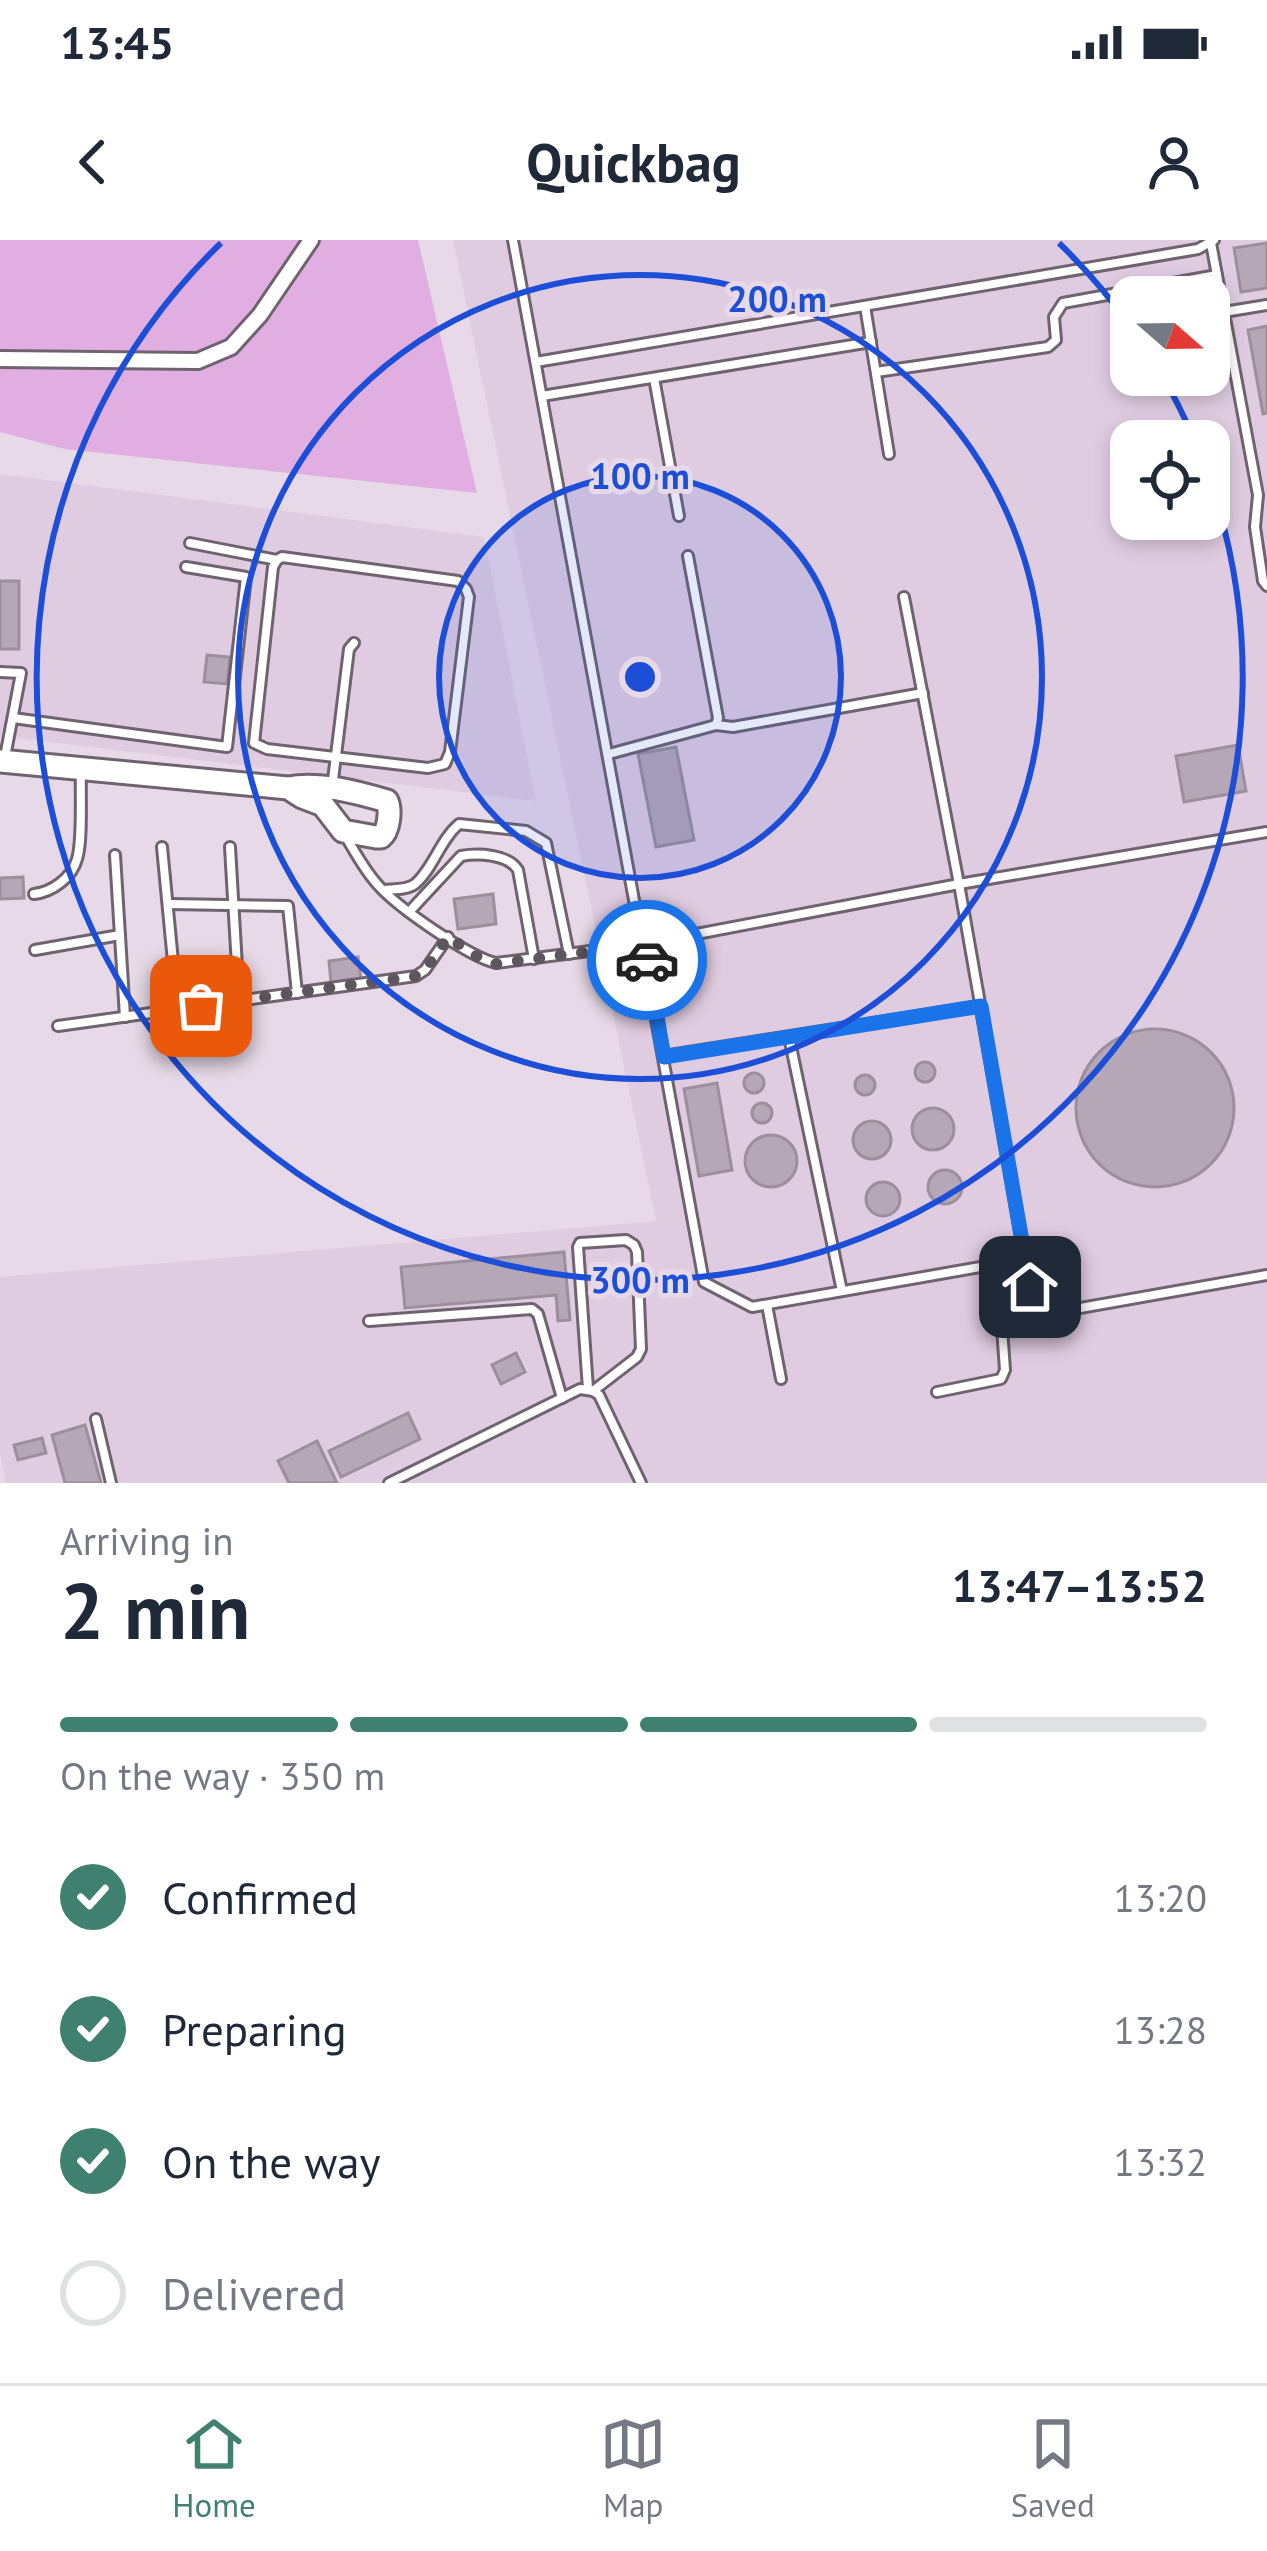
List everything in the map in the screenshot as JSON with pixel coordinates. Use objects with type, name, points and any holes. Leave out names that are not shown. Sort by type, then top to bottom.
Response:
[{"type":"street","points":[[0,359],[198,361],[231,347],[260,315],[310,240]]},
{"type":"street","points":[[2,761],[332,789],[389,804],[384,835],[343,831],[322,805],[288,788]]},
{"type":"lane","points":[[513,240],[704,1282],[748,1306],[767,1305],[1025,1259]]},
{"type":"lane","points":[[536,362],[1198,249],[1213,242],[1217,275],[1063,303],[1054,317],[1056,340],[1048,347],[876,372]]},
{"type":"lane","points":[[1230,311],[1267,305]]},
{"type":"lane","points":[[865,306],[889,454]]},
{"type":"lane","points":[[1230,341],[1262,496],[1255,527],[1267,586]]},
{"type":"lane","points":[[542,396],[871,342]]},
{"type":"lane","points":[[654,378],[680,517]]},
{"type":"lane","points":[[190,542],[277,560]]},
{"type":"lane","points":[[688,556],[716,725]]},
{"type":"lane","points":[[277,560],[458,581],[469,598],[445,764],[428,768],[335,757],[266,749],[254,743],[277,560]]},
{"type":"lane","points":[[13,718],[227,747],[246,578],[186,567]]},
{"type":"lane","points":[[904,597],[1036,1316]]},
{"type":"lane","points":[[332,789],[349,649],[354,643]]},
{"type":"lane","points":[[0,672],[22,673],[2,761]]},
{"type":"lane","points":[[609,754],[716,725],[733,727],[922,694]]},
{"type":"lane","points":[[34,894],[68,877],[78,858],[81,768]]},
{"type":"lane","points":[[382,890],[416,883],[459,824],[526,831],[540,837],[549,852],[569,954]]},
{"type":"lane","points":[[343,831],[382,890],[490,962],[644,944],[1267,832]]},
{"type":"lane","points":[[162,847],[174,972]]},
{"type":"lane","points":[[230,847],[239,1001]]},
{"type":"lane","points":[[116,855],[125,1017]]},
{"type":"lane","points":[[409,912],[460,856],[506,859],[518,870],[534,959]]},
{"type":"lane","points":[[169,904],[288,906],[297,993]]},
{"type":"lane","points":[[35,950],[120,935]]},
{"type":"lane","points":[[58,1026],[416,976],[448,937]]},
{"type":"lane","points":[[664,1057],[981,1006]]},
{"type":"lane","points":[[789,1036],[842,1292]]},
{"type":"lane","points":[[626,1240],[637,1252],[641,1349],[637,1358],[591,1390],[578,1247],[580,1243],[626,1240]]},
{"type":"lane","points":[[938,1391],[1001,1379],[1007,1321],[1267,1275]]},
{"type":"lane","points":[[767,1305],[782,1379]]},
{"type":"lane","points":[[369,1321],[532,1309],[538,1314],[562,1398]]},
{"type":"lane","points":[[389,1483],[580,1389],[599,1396],[641,1483]]},
{"type":"lane","points":[[96,1420],[112,1483]]},
{"type":"shaded area","points":[[0,240],[418,240],[477,493],[65,449],[0,432]]},
{"type":"shaded area","points":[[453,240],[1267,240],[1267,1483],[6,1483],[0,1454],[0,1277],[656,1221]]},
{"type":"shaded area","points":[[0,474],[484,537],[536,801],[0,736]]},
{"type":"building","points":[[1267,243],[1267,288],[1241,292],[1234,248]]},
{"type":"building","points":[[1267,326],[1267,413],[1263,414],[1248,330]]},
{"type":"building","points":[[0,581],[19,581],[19,649],[0,649]]},
{"type":"building","points":[[207,655],[230,657],[227,684],[204,682]]},
{"type":"building","points":[[1238,745],[1246,791],[1184,802],[1176,756]]},
{"type":"building","points":[[676,747],[694,840],[656,847],[638,754]]},
{"type":"building","points":[[23,877],[24,898],[0,899],[0,878]]},
{"type":"building","points":[[493,894],[496,924],[458,929],[454,899]]},
{"type":"building","points":[[358,957],[361,979],[331,983],[329,961]]},
{"type":"building","points":[[1155,1029],[1185,1035],[1211,1052],[1228,1078],[1234,1108],[1228,1138],[1211,1164],[1185,1181],[1155,1187],[1125,1181],[1099,1164],[1082,1138],[1076,1108],[1082,1078],[1099,1052],[1125,1035]]},
{"type":"building","points":[[925,1062],[935,1072],[925,1082],[915,1072]]},
{"type":"building","points":[[754,1073],[764,1083],[754,1093],[744,1083]]},
{"type":"building","points":[[865,1075],[875,1085],[865,1095],[855,1085]]},
{"type":"building","points":[[717,1083],[732,1170],[699,1176],[684,1089]]},
{"type":"building","points":[[762,1103],[772,1113],[762,1123],[752,1113]]},
{"type":"building","points":[[933,1108],[948,1114],[954,1129],[948,1144],[933,1150],[918,1144],[912,1129],[918,1114]]},
{"type":"building","points":[[872,1121],[885,1127],[891,1140],[885,1153],[872,1159],[859,1153],[853,1140],[859,1127]]},
{"type":"building","points":[[771,1135],[789,1143],[797,1161],[789,1179],[771,1187],[753,1179],[745,1161],[753,1143]]},
{"type":"building","points":[[945,1170],[957,1175],[962,1187],[957,1199],[945,1204],[933,1199],[928,1187],[933,1175]]},
{"type":"building","points":[[883,1182],[895,1187],[900,1199],[895,1211],[883,1216],[871,1211],[866,1199],[871,1187]]},
{"type":"building","points":[[564,1252],[570,1320],[558,1321],[556,1295],[405,1308],[401,1267]]},
{"type":"building","points":[[516,1353],[525,1372],[501,1384],[492,1365]]},
{"type":"building","points":[[408,1413],[420,1439],[341,1477],[329,1451]]},
{"type":"building","points":[[85,1425],[101,1483],[65,1483],[52,1435]]},
{"type":"building","points":[[42,1438],[46,1453],[18,1460],[14,1445]]},
{"type":"building","points":[[317,1441],[337,1483],[289,1483],[278,1461]]},
{"type":"way so far","points":[[201,1006],[416,976],[448,937],[496,964],[644,944],[647,960]]},
{"type":"route","points":[[647,960],[664,1057],[981,1006],[1030,1287]]}]
